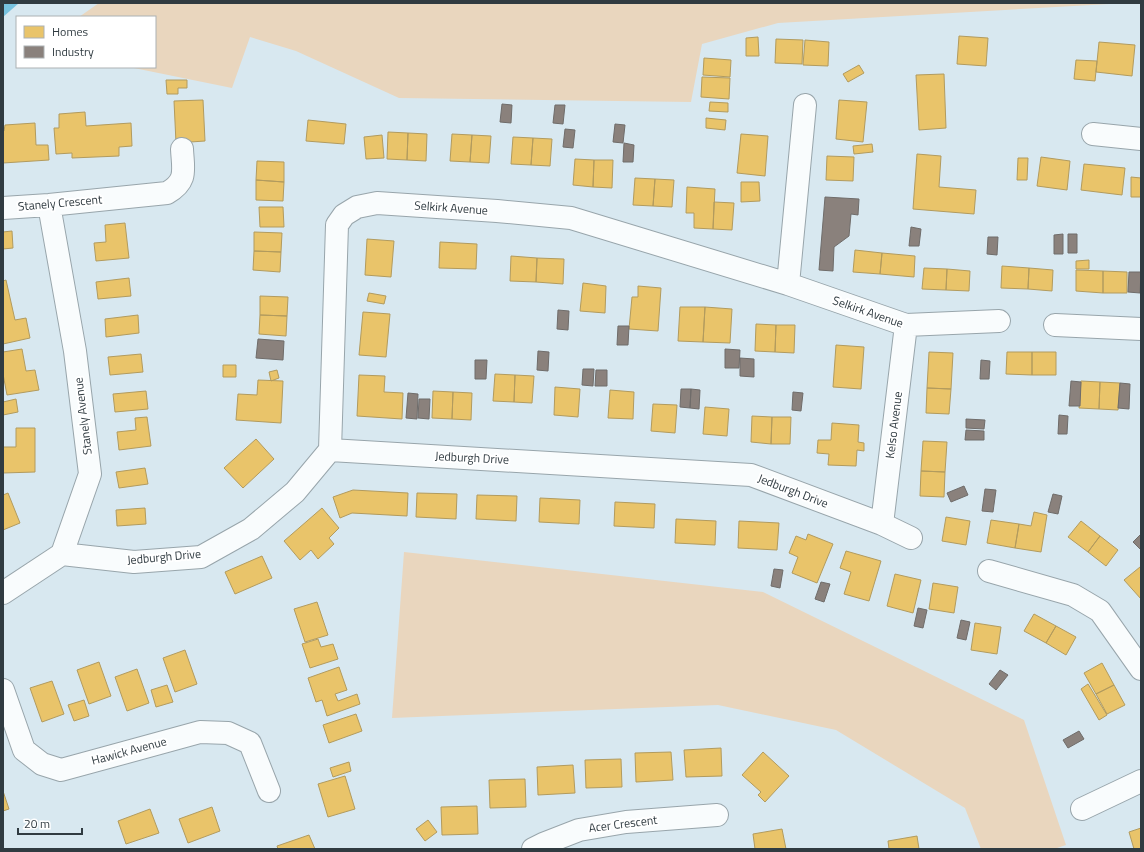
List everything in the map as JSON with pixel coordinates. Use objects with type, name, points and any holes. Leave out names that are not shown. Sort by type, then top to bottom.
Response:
[{"type":"street","points":[[788,284],[805,104]]},
{"type":"street","points":[[1093,134],[1141,139]]},
{"type":"street","name":"Stanely Crescent","points":[[3,208],[49,205],[167,193],[178,187],[184,174],[182,149]]},
{"type":"street","name":"Selkirk Avenue","points":[[330,450],[336,225],[344,215],[356,207],[377,203],[497,211],[571,218],[788,284],[906,326],[999,321]]},
{"type":"street","name":"Stanely Avenue","points":[[49,205],[75,351],[90,474],[62,554]]},
{"type":"street","points":[[1055,325],[1141,329]]},
{"type":"street","name":"Kelso Avenue","points":[[882,524],[906,326]]},
{"type":"street","name":"Jedburgh Drive","points":[[62,554],[134,562],[201,557],[251,529],[295,492],[330,450],[751,475],[882,524],[911,538]]},
{"type":"street","points":[[3,593],[62,554]]},
{"type":"street","points":[[989,571],[1073,595],[1100,611],[1141,669]]},
{"type":"street","name":"Hawick Avenue","points":[[3,690],[24,750],[42,764],[61,770],[200,732],[228,734],[250,744],[269,791]]},
{"type":"street","points":[[1082,809],[1141,780]]},
{"type":"street","name":"Acer Crescent","points":[[533,849],[579,830],[626,822],[717,815]]},
{"type":"shaded area","points":[[99,3],[1127,3],[778,23],[702,44],[691,102],[399,98],[296,51],[250,37],[232,88],[134,68],[156,68],[156,16],[80,16]]},
{"type":"shaded area","points":[[404,552],[763,592],[1024,720],[1066,845],[1054,849],[981,849],[965,808],[836,730],[718,705],[392,718]]},
{"type":"water","points":[[3,3],[19,3],[3,17]]},
{"type":"building: Homes","points":[[959,36],[988,38],[986,66],[957,64]]},
{"type":"building: Homes","points":[[758,37],[759,56],[746,56],[746,38]]},
{"type":"building: Homes","points":[[776,39],[803,40],[802,64],[775,63]]},
{"type":"building: Homes","points":[[805,40],[829,42],[828,66],[803,65]]},
{"type":"building: Homes","points":[[1099,42],[1135,45],[1132,76],[1096,72]]},
{"type":"building: Homes","points":[[704,58],[731,60],[730,77],[703,75]]},
{"type":"building: Homes","points":[[1076,60],[1097,61],[1095,81],[1074,79]]},
{"type":"building: Homes","points":[[859,65],[864,73],[848,82],[843,74]]},
{"type":"building: Homes","points":[[944,74],[946,128],[919,130],[916,75]]},
{"type":"building: Homes","points":[[702,77],[730,78],[729,99],[701,97]]},
{"type":"building: Homes","points":[[166,80],[187,80],[187,88],[178,88],[178,94],[167,94]]},
{"type":"building: Homes","points":[[203,100],[205,141],[176,143],[174,101]]},
{"type":"building: Homes","points":[[839,100],[867,102],[863,142],[836,139]]},
{"type":"building: Homes","points":[[710,102],[728,103],[728,112],[709,111]]},
{"type":"building: Homes","points":[[85,112],[86,126],[131,123],[132,146],[119,147],[119,156],[72,158],[72,153],[56,154],[54,128],[59,128],[59,114]]},
{"type":"building: Homes","points":[[706,118],[726,120],[725,130],[706,128]]},
{"type":"building: Homes","points":[[308,120],[346,124],[344,144],[306,141]]},
{"type":"building: Homes","points":[[35,123],[36,145],[48,145],[49,160],[3,163],[3,131],[5,125]]},
{"type":"building: Homes","points":[[388,132],[408,133],[407,160],[387,159]]},
{"type":"building: Homes","points":[[408,133],[427,134],[426,161],[407,160]]},
{"type":"building: Homes","points":[[452,134],[472,135],[470,162],[450,161]]},
{"type":"building: Homes","points":[[741,134],[768,136],[765,176],[737,173]]},
{"type":"building: Homes","points":[[382,135],[384,158],[366,159],[364,137]]},
{"type":"building: Homes","points":[[472,135],[491,136],[489,163],[470,162]]},
{"type":"building: Homes","points":[[513,137],[533,138],[531,165],[511,164]]},
{"type":"building: Homes","points":[[533,138],[552,139],[550,166],[531,165]]},
{"type":"building: Homes","points":[[872,144],[873,152],[854,154],[853,146]]},
{"type":"building: Homes","points":[[917,154],[941,156],[939,187],[976,190],[974,214],[913,209]]},
{"type":"building: Homes","points":[[827,156],[854,157],[853,181],[826,180]]},
{"type":"building: Homes","points":[[1041,157],[1070,161],[1067,190],[1037,186]]},
{"type":"building: Homes","points":[[1018,158],[1028,158],[1027,180],[1017,180]]},
{"type":"building: Homes","points":[[575,159],[594,160],[593,187],[573,185]]},
{"type":"building: Homes","points":[[594,160],[613,160],[612,188],[593,187]]},
{"type":"building: Homes","points":[[257,161],[284,162],[284,182],[256,180]]},
{"type":"building: Homes","points":[[1084,164],[1125,168],[1122,195],[1081,190]]},
{"type":"building: Homes","points":[[1131,177],[1141,178],[1141,197],[1131,197]]},
{"type":"building: Homes","points":[[635,178],[655,179],[653,206],[633,205]]},
{"type":"building: Homes","points":[[655,179],[674,180],[672,207],[653,206]]},
{"type":"building: Homes","points":[[256,180],[284,182],[283,201],[256,200]]},
{"type":"building: Homes","points":[[741,182],[759,182],[760,201],[741,202]]},
{"type":"building: Homes","points":[[687,187],[715,189],[713,229],[694,228],[694,213],[686,213]]},
{"type":"building: Homes","points":[[714,202],[734,203],[732,230],[713,229]]},
{"type":"building: Homes","points":[[259,207],[283,207],[284,227],[260,227]]},
{"type":"building: Homes","points":[[125,223],[129,258],[96,261],[94,243],[106,242],[105,225]]},
{"type":"building: Homes","points":[[12,231],[13,248],[3,249],[3,232]]},
{"type":"building: Homes","points":[[254,232],[282,233],[281,252],[254,251]]},
{"type":"building: Homes","points":[[367,239],[394,241],[391,277],[365,275]]},
{"type":"building: Homes","points":[[440,242],[477,244],[476,269],[439,268]]},
{"type":"building: Homes","points":[[855,250],[882,253],[880,274],[853,272]]},
{"type":"building: Homes","points":[[254,251],[281,252],[280,272],[253,270]]},
{"type":"building: Homes","points":[[882,253],[915,256],[914,277],[880,274]]},
{"type":"building: Homes","points":[[511,256],[537,258],[536,282],[510,281]]},
{"type":"building: Homes","points":[[537,258],[564,259],[563,284],[536,282]]},
{"type":"building: Homes","points":[[1089,260],[1089,269],[1076,269],[1076,261]]},
{"type":"building: Homes","points":[[1002,266],[1029,268],[1028,289],[1001,288]]},
{"type":"building: Homes","points":[[924,268],[947,269],[946,290],[922,289]]},
{"type":"building: Homes","points":[[1029,268],[1053,270],[1052,291],[1028,289]]},
{"type":"building: Homes","points":[[947,269],[970,271],[969,291],[946,290]]},
{"type":"building: Homes","points":[[1076,270],[1103,271],[1103,293],[1076,291]]},
{"type":"building: Homes","points":[[1103,271],[1127,272],[1127,293],[1103,293]]},
{"type":"building: Homes","points":[[129,278],[131,296],[98,299],[96,282]]},
{"type":"building: Homes","points":[[6,280],[15,320],[26,318],[30,338],[3,344],[3,281]]},
{"type":"building: Homes","points":[[583,283],[606,286],[605,313],[580,311]]},
{"type":"building: Homes","points":[[638,286],[661,288],[658,331],[629,329],[632,297],[638,297]]},
{"type":"building: Homes","points":[[369,293],[386,296],[384,304],[367,301]]},
{"type":"building: Homes","points":[[260,296],[288,297],[287,316],[260,315]]},
{"type":"building: Homes","points":[[680,307],[705,307],[703,342],[678,341]]},
{"type":"building: Homes","points":[[705,307],[732,309],[730,343],[703,342]]},
{"type":"building: Homes","points":[[363,312],[390,314],[386,357],[359,355]]},
{"type":"building: Homes","points":[[138,315],[139,333],[106,337],[105,319]]},
{"type":"building: Homes","points":[[260,315],[287,316],[286,336],[259,334]]},
{"type":"building: Homes","points":[[756,324],[776,325],[775,352],[755,351]]},
{"type":"building: Homes","points":[[776,325],[795,325],[794,353],[775,352]]},
{"type":"building: Homes","points":[[836,345],[864,347],[861,389],[833,387]]},
{"type":"building: Homes","points":[[22,349],[26,371],[35,370],[39,390],[7,395],[3,374],[3,352]]},
{"type":"building: Homes","points":[[929,352],[953,353],[951,389],[927,388]]},
{"type":"building: Homes","points":[[1007,352],[1032,352],[1032,375],[1006,374]]},
{"type":"building: Homes","points":[[1032,352],[1056,352],[1056,375],[1032,375]]},
{"type":"building: Homes","points":[[141,354],[143,372],[110,375],[108,357]]},
{"type":"building: Homes","points":[[223,365],[236,365],[236,377],[223,377]]},
{"type":"building: Homes","points":[[277,370],[279,378],[271,381],[269,372]]},
{"type":"building: Homes","points":[[495,374],[515,375],[514,402],[493,401]]},
{"type":"building: Homes","points":[[359,375],[385,376],[384,392],[403,393],[402,419],[357,416]]},
{"type":"building: Homes","points":[[515,375],[534,376],[532,403],[514,402]]},
{"type":"building: Homes","points":[[258,380],[283,381],[281,423],[236,420],[238,394],[257,395]]},
{"type":"building: Homes","points":[[1081,381],[1100,382],[1099,409],[1079,408]]},
{"type":"building: Homes","points":[[1100,382],[1120,383],[1118,410],[1099,409]]},
{"type":"building: Homes","points":[[555,387],[580,389],[578,417],[554,415]]},
{"type":"building: Homes","points":[[927,388],[951,389],[949,414],[926,413]]},
{"type":"building: Homes","points":[[610,390],[634,392],[633,419],[608,418]]},
{"type":"building: Homes","points":[[146,391],[148,409],[115,412],[113,394]]},
{"type":"building: Homes","points":[[433,391],[453,392],[452,419],[432,418]]},
{"type":"building: Homes","points":[[453,392],[472,393],[471,420],[452,419]]},
{"type":"building: Homes","points":[[16,399],[18,412],[3,415],[3,402]]},
{"type":"building: Homes","points":[[653,404],[677,405],[675,433],[651,431]]},
{"type":"building: Homes","points":[[705,407],[729,409],[727,436],[703,434]]},
{"type":"building: Homes","points":[[752,416],[772,417],[771,444],[751,442]]},
{"type":"building: Homes","points":[[147,417],[151,446],[119,450],[117,432],[136,430],[135,418]]},
{"type":"building: Homes","points":[[772,417],[791,417],[790,444],[771,444]]},
{"type":"building: Homes","points":[[832,423],[859,425],[858,442],[864,443],[864,451],[857,450],[856,466],[828,465],[829,454],[817,453],[818,440],[831,440]]},
{"type":"building: Homes","points":[[16,428],[35,428],[35,472],[3,473],[3,447],[16,447]]},
{"type":"building: Homes","points":[[256,439],[274,459],[243,488],[224,468]]},
{"type":"building: Homes","points":[[923,441],[947,442],[945,472],[921,471]]},
{"type":"building: Homes","points":[[145,468],[148,484],[119,488],[116,472]]},
{"type":"building: Homes","points":[[921,471],[945,472],[944,497],[920,496]]},
{"type":"building: Homes","points":[[353,490],[408,493],[407,516],[352,513],[340,518],[333,497]]},
{"type":"building: Homes","points":[[8,493],[20,523],[3,530],[3,495]]},
{"type":"building: Homes","points":[[417,493],[457,494],[456,519],[416,517]]},
{"type":"building: Homes","points":[[477,495],[517,496],[516,521],[476,519]]},
{"type":"building: Homes","points":[[540,498],[580,500],[579,524],[539,522]]},
{"type":"building: Homes","points":[[615,502],[655,504],[654,528],[614,526]]},
{"type":"building: Homes","points":[[145,508],[146,524],[117,526],[116,510]]},
{"type":"building: Homes","points":[[322,508],[339,528],[329,538],[334,544],[318,559],[311,550],[300,560],[284,541]]},
{"type":"building: Homes","points":[[1034,512],[1047,515],[1041,552],[1015,548],[1019,524],[1031,526]]},
{"type":"building: Homes","points":[[946,517],[970,521],[966,545],[942,541]]},
{"type":"building: Homes","points":[[676,519],[716,521],[715,545],[675,543]]},
{"type":"building: Homes","points":[[991,520],[1019,524],[1015,548],[987,543]]},
{"type":"building: Homes","points":[[739,521],[779,523],[777,550],[738,548]]},
{"type":"building: Homes","points":[[1081,521],[1100,536],[1088,552],[1068,537]]},
{"type":"building: Homes","points":[[808,534],[833,544],[817,583],[792,573],[798,557],[789,553],[796,536],[806,540]]},
{"type":"building: Homes","points":[[1100,536],[1118,550],[1106,566],[1088,552]]},
{"type":"building: Homes","points":[[846,551],[881,561],[869,601],[844,594],[851,572],[840,568]]},
{"type":"building: Homes","points":[[262,556],[272,578],[235,594],[225,572]]},
{"type":"building: Homes","points":[[1140,567],[1141,568],[1141,599],[1124,580]]},
{"type":"building: Homes","points":[[895,574],[921,580],[913,613],[887,606]]},
{"type":"building: Homes","points":[[933,583],[958,587],[954,613],[929,609]]},
{"type":"building: Homes","points":[[317,602],[328,635],[305,642],[294,609]]},
{"type":"building: Homes","points":[[1034,614],[1056,626],[1046,643],[1024,631]]},
{"type":"building: Homes","points":[[975,623],[1001,627],[997,654],[971,650]]},
{"type":"building: Homes","points":[[1056,626],[1076,637],[1066,655],[1046,643]]},
{"type":"building: Homes","points":[[318,639],[321,647],[333,644],[338,659],[310,668],[302,644]]},
{"type":"building: Homes","points":[[185,650],[197,684],[175,692],[163,658]]},
{"type":"building: Homes","points":[[99,662],[111,696],[89,704],[77,670]]},
{"type":"building: Homes","points":[[1102,663],[1114,685],[1096,694],[1084,673]]},
{"type":"building: Homes","points":[[339,667],[347,690],[335,694],[338,701],[357,694],[360,704],[327,716],[322,700],[316,702],[308,678]]},
{"type":"building: Homes","points":[[137,669],[149,703],[127,711],[115,677]]},
{"type":"building: Homes","points":[[52,681],[64,714],[42,722],[30,688]]},
{"type":"building: Homes","points":[[1088,684],[1107,715],[1099,720],[1081,689]]},
{"type":"building: Homes","points":[[167,685],[173,702],[156,707],[151,690]]},
{"type":"building: Homes","points":[[1114,685],[1125,705],[1107,714],[1096,694]]},
{"type":"building: Homes","points":[[84,700],[89,716],[74,721],[68,705]]},
{"type":"building: Homes","points":[[356,714],[362,731],[329,743],[323,725]]},
{"type":"building: Homes","points":[[721,748],[722,776],[686,777],[684,750]]},
{"type":"building: Homes","points":[[671,752],[673,780],[636,782],[635,753]]},
{"type":"building: Homes","points":[[763,752],[789,776],[765,802],[758,795],[761,792],[742,775]]},
{"type":"building: Homes","points":[[621,759],[622,787],[586,788],[585,760]]},
{"type":"building: Homes","points":[[349,762],[351,771],[333,777],[330,768]]},
{"type":"building: Homes","points":[[573,765],[575,793],[538,795],[537,767]]},
{"type":"building: Homes","points":[[345,776],[355,809],[328,817],[318,784]]},
{"type":"building: Homes","points":[[525,779],[526,807],[490,808],[489,780]]},
{"type":"building: Homes","points":[[3,791],[9,809],[3,811]]},
{"type":"building: Homes","points":[[477,806],[478,834],[442,835],[441,807]]},
{"type":"building: Homes","points":[[212,807],[220,831],[188,843],[179,819]]},
{"type":"building: Homes","points":[[150,809],[159,833],[126,844],[118,821]]},
{"type":"building: Homes","points":[[428,820],[437,832],[425,841],[416,829]]},
{"type":"building: Homes","points":[[1141,828],[1141,849],[1134,849],[1129,832]]},
{"type":"building: Homes","points":[[782,829],[786,849],[755,849],[753,834]]},
{"type":"building: Homes","points":[[309,835],[315,849],[278,849],[277,846]]},
{"type":"building: Homes","points":[[917,836],[919,849],[889,849],[888,841]]},
{"type":"building: Industry","points":[[502,104],[512,105],[511,123],[500,122]]},
{"type":"building: Industry","points":[[555,105],[565,105],[563,124],[553,123]]},
{"type":"building: Industry","points":[[615,124],[625,125],[623,143],[613,142]]},
{"type":"building: Industry","points":[[565,129],[575,130],[573,148],[563,147]]},
{"type":"building: Industry","points":[[624,143],[634,145],[633,162],[623,162]]},
{"type":"building: Industry","points":[[825,197],[859,199],[858,215],[851,214],[849,236],[834,247],[833,271],[819,270]]},
{"type":"building: Industry","points":[[911,227],[921,229],[919,246],[909,246]]},
{"type":"building: Industry","points":[[1063,234],[1063,254],[1054,254],[1054,235]]},
{"type":"building: Industry","points":[[1068,234],[1077,234],[1077,253],[1068,253]]},
{"type":"building: Industry","points":[[988,237],[998,237],[997,255],[987,254]]},
{"type":"building: Industry","points":[[1129,272],[1141,272],[1140,293],[1128,292]]},
{"type":"building: Industry","points":[[558,310],[569,311],[568,330],[557,329]]},
{"type":"building: Industry","points":[[618,326],[629,326],[628,345],[617,345]]},
{"type":"building: Industry","points":[[258,339],[284,341],[283,360],[256,358]]},
{"type":"building: Industry","points":[[725,349],[740,350],[739,368],[725,368]]},
{"type":"building: Industry","points":[[538,351],[549,352],[548,371],[537,370]]},
{"type":"building: Industry","points":[[740,358],[754,359],[754,377],[740,376]]},
{"type":"building: Industry","points":[[475,360],[487,360],[486,379],[475,379]]},
{"type":"building: Industry","points":[[981,360],[990,361],[989,379],[980,379]]},
{"type":"building: Industry","points":[[583,369],[594,369],[593,386],[582,385]]},
{"type":"building: Industry","points":[[596,370],[607,370],[607,386],[595,386]]},
{"type":"building: Industry","points":[[1071,381],[1081,382],[1080,406],[1069,406]]},
{"type":"building: Industry","points":[[1120,383],[1130,384],[1129,409],[1118,408]]},
{"type":"building: Industry","points":[[681,389],[691,389],[690,408],[680,407]]},
{"type":"building: Industry","points":[[691,389],[700,390],[699,409],[690,408]]},
{"type":"building: Industry","points":[[793,392],[803,393],[801,411],[792,410]]},
{"type":"building: Industry","points":[[408,393],[418,394],[417,419],[406,418]]},
{"type":"building: Industry","points":[[419,399],[430,399],[429,419],[418,418]]},
{"type":"building: Industry","points":[[1059,415],[1068,416],[1067,434],[1058,434]]},
{"type":"building: Industry","points":[[966,419],[985,420],[984,429],[966,428]]},
{"type":"building: Industry","points":[[966,430],[984,431],[984,440],[965,440]]},
{"type":"building: Industry","points":[[964,486],[968,495],[951,502],[947,493]]},
{"type":"building: Industry","points":[[985,489],[996,490],[993,512],[982,511]]},
{"type":"building: Industry","points":[[1053,494],[1062,496],[1058,514],[1048,512]]},
{"type":"building: Industry","points":[[1141,534],[1141,548],[1140,549],[1133,542]]},
{"type":"building: Industry","points":[[774,569],[783,570],[780,588],[771,586]]},
{"type":"building: Industry","points":[[821,582],[830,584],[824,602],[815,599]]},
{"type":"building: Industry","points":[[918,608],[927,610],[923,628],[914,626]]},
{"type":"building: Industry","points":[[961,620],[970,622],[966,640],[957,638]]},
{"type":"building: Industry","points":[[1000,670],[1008,675],[996,690],[989,684]]},
{"type":"building: Industry","points":[[1079,731],[1084,739],[1068,748],[1063,740]]}]
